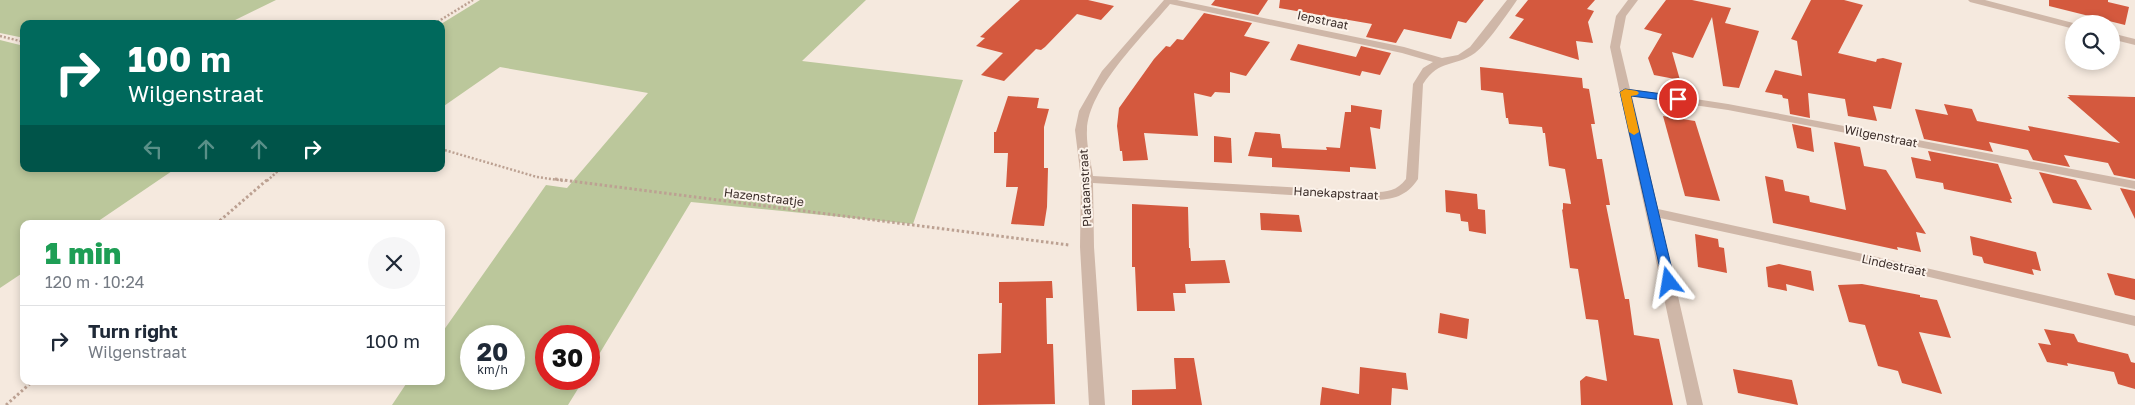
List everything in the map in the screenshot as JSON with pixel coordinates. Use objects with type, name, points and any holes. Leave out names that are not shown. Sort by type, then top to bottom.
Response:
[{"type":"street","name":"Iepstraat","points":[[1168,0],[1404,50],[1442,61]]},
{"type":"street","name":"Plataanstraat","points":[[1097,405],[1088,247],[1088,179],[1081,130],[1085,110],[1107,71],[1168,0]]},
{"type":"street","name":"Hanekapstraat","points":[[1088,179],[1390,196],[1407,188],[1412,179],[1418,84],[1427,70],[1442,61],[1461,57],[1474,49],[1512,0]]},
{"type":"street","points":[[1633,0],[1622,16],[1616,47],[1695,405]]},
{"type":"street","points":[[1973,0],[2065,24]]},
{"type":"street","points":[[2120,38],[2135,42]]},
{"type":"street","name":"Wilgenstraat","points":[[1625,92],[1728,106],[2135,185]]},
{"type":"street","name":"Lindestraat","points":[[1652,212],[1904,266],[2135,321]]},
{"type":"path","points":[[440,20],[473,0]]},
{"type":"path","points":[[0,36],[20,41]]},
{"type":"path","name":"Hazenstraatje","points":[[445,150],[537,178],[1088,247]]},
{"type":"path","points":[[221,220],[277,172]]},
{"type":"path","points":[[6,405],[29,385]]},
{"type":"green space","points":[[0,0],[276,0],[235,20],[20,20],[20,37],[0,33]]},
{"type":"green space","points":[[480,0],[866,0],[802,61],[963,80],[913,224],[691,202],[600,353],[600,325],[535,325],[535,390],[577,390],[568,405],[392,405],[405,385],[445,385],[445,328],[546,185],[567,188],[648,93],[500,67],[445,105],[445,22]]},
{"type":"green space","points":[[0,40],[20,45],[20,172],[171,172],[100,220],[20,220],[20,275],[0,288]]},
{"type":"building","points":[[1020,0],[1088,0],[1114,6],[1101,20],[1077,14],[1045,47],[1041,50],[1036,49],[1004,81],[981,75],[1003,53],[976,46],[985,38],[980,37]]},
{"type":"building","points":[[1215,0],[1268,0],[1258,15],[1211,5]]},
{"type":"building","points":[[1280,0],[1484,0],[1466,23],[1458,21],[1451,39],[1404,29],[1396,43],[1366,37],[1372,24],[1279,8]]},
{"type":"building","points":[[1528,0],[1595,0],[1587,9],[1594,11],[1588,22],[1593,43],[1576,41],[1579,60],[1509,38],[1524,19],[1515,16]]},
{"type":"building","points":[[1666,0],[1692,0],[1731,8],[1725,23],[1759,31],[1739,88],[1723,86],[1712,17],[1693,58],[1672,52],[1680,80],[1654,75],[1648,58],[1662,34],[1644,29]]},
{"type":"building","points":[[1811,0],[1844,0],[1863,5],[1838,53],[1876,62],[1877,59],[1883,58],[1902,63],[1891,109],[1873,106],[1877,121],[1848,116],[1845,99],[1808,93],[1810,118],[1790,114],[1788,99],[1783,98],[1782,95],[1765,92],[1775,70],[1802,76],[1797,41],[1791,39]]},
{"type":"building","points":[[2049,0],[2108,0],[2108,2],[2129,7],[2125,25],[2120,24],[2120,15],[2085,15],[2049,6]]},
{"type":"building","points":[[1204,13],[1252,23],[1244,36],[1270,42],[1246,76],[1230,72],[1230,93],[1215,92],[1211,97],[1194,93],[1198,136],[1144,133],[1148,160],[1123,161],[1117,126],[1119,108],[1154,59],[1166,46],[1170,47],[1177,39],[1183,40]]},
{"type":"building","points":[[1298,44],[1356,57],[1361,46],[1391,53],[1380,75],[1362,71],[1360,76],[1290,60]]},
{"type":"building","points":[[1480,67],[1582,78],[1583,88],[1589,89],[1595,124],[1591,124],[1597,159],[1602,159],[1610,205],[1606,205],[1625,299],[1629,299],[1634,335],[1659,339],[1673,405],[1581,405],[1580,381],[1586,376],[1607,381],[1598,320],[1586,319],[1578,269],[1570,268],[1562,209],[1563,203],[1571,204],[1565,169],[1549,166],[1545,133],[1543,133],[1542,127],[1509,124],[1508,118],[1506,118],[1503,93],[1481,90]]},
{"type":"building","points":[[2068,95],[2135,97],[2135,179],[2114,175],[2108,163],[2064,155],[2070,167],[2033,160],[2028,150],[1989,142],[1993,152],[1924,139],[1915,109],[1948,115],[1944,104],[1972,109],[1977,121],[2030,131],[2028,126],[2120,143],[2067,97],[2070,97]]},
{"type":"building","points":[[1008,96],[1039,98],[1037,108],[1049,109],[1044,127],[1044,168],[1048,168],[1047,207],[1044,226],[1011,224],[1018,187],[1006,187],[1008,153],[994,153],[994,132],[996,132]]},
{"type":"building","points":[[1351,105],[1382,110],[1380,129],[1370,127],[1376,169],[1350,167],[1350,172],[1272,167],[1272,158],[1248,156],[1255,132],[1280,134],[1282,148],[1327,150],[1326,147],[1340,148],[1345,112],[1351,112]]},
{"type":"building","points":[[1663,116],[1695,121],[1720,201],[1685,196]]},
{"type":"building","points":[[1792,124],[1811,128],[1814,152],[1797,148]]},
{"type":"building","points":[[1214,136],[1231,138],[1232,163],[1214,162]]},
{"type":"building","points":[[1834,142],[1860,147],[1864,166],[1886,170],[1926,234],[1916,232],[1921,252],[1897,247],[1898,250],[1773,223],[1765,176],[1783,180],[1785,191],[1809,196],[1810,202],[1846,210]]},
{"type":"building","points":[[1928,151],[1998,164],[2012,203],[1944,189],[1943,183],[1916,178],[1911,157],[1931,161]]},
{"type":"building","points":[[2039,172],[2076,180],[2092,210],[2053,203]]},
{"type":"building","points":[[2120,188],[2135,191],[2135,219]]},
{"type":"building","points":[[1445,190],[1477,194],[1478,209],[1485,210],[1486,234],[1469,231],[1468,222],[1461,221],[1460,214],[1446,212]]},
{"type":"building","points":[[1132,204],[1188,207],[1191,261],[1225,260],[1230,283],[1185,284],[1186,293],[1173,293],[1175,311],[1137,311],[1135,267],[1132,267]]},
{"type":"building","points":[[1260,213],[1299,215],[1302,232],[1261,230]]},
{"type":"building","points":[[1695,234],[1718,239],[1719,247],[1724,248],[1727,273],[1698,267]]},
{"type":"building","points":[[1970,236],[2036,252],[2041,271],[2032,269],[2034,275],[1984,263],[1982,257],[1973,255]]},
{"type":"building","points":[[1779,264],[1811,271],[1814,291],[1786,284],[1787,291],[1768,287],[1766,267]]},
{"type":"building","points":[[2107,273],[2135,279],[2135,300],[2115,295]]},
{"type":"building","points":[[1052,281],[1053,298],[1046,298],[1047,344],[1053,344],[1055,404],[978,405],[978,354],[1001,353],[1002,303],[999,303],[999,282]]},
{"type":"building","points":[[1862,284],[1937,300],[1951,338],[1919,332],[1942,394],[1902,383],[1898,371],[1878,366],[1865,325],[1849,322],[1838,285]]},
{"type":"building","points":[[1440,313],[1469,319],[1467,339],[1438,333]]},
{"type":"building","points":[[2044,329],[2074,334],[2078,342],[2128,354],[2131,362],[2135,363],[2135,389],[2118,384],[2114,372],[2067,363],[2068,366],[2047,362],[2038,343],[2051,345]]},
{"type":"building","points":[[1174,358],[1194,358],[1202,405],[1132,405],[1132,390],[1176,389]]},
{"type":"building","points":[[1360,367],[1406,373],[1408,390],[1392,388],[1391,405],[1320,405],[1322,387],[1359,394]]},
{"type":"building","points":[[1733,369],[1792,380],[1798,405],[1738,393]]},
{"type":"slow traffic","points":[[1634,93],[1625,92],[1634,132]]},
{"type":"route","points":[[1669,282],[1625,92],[1678,99]]}]
